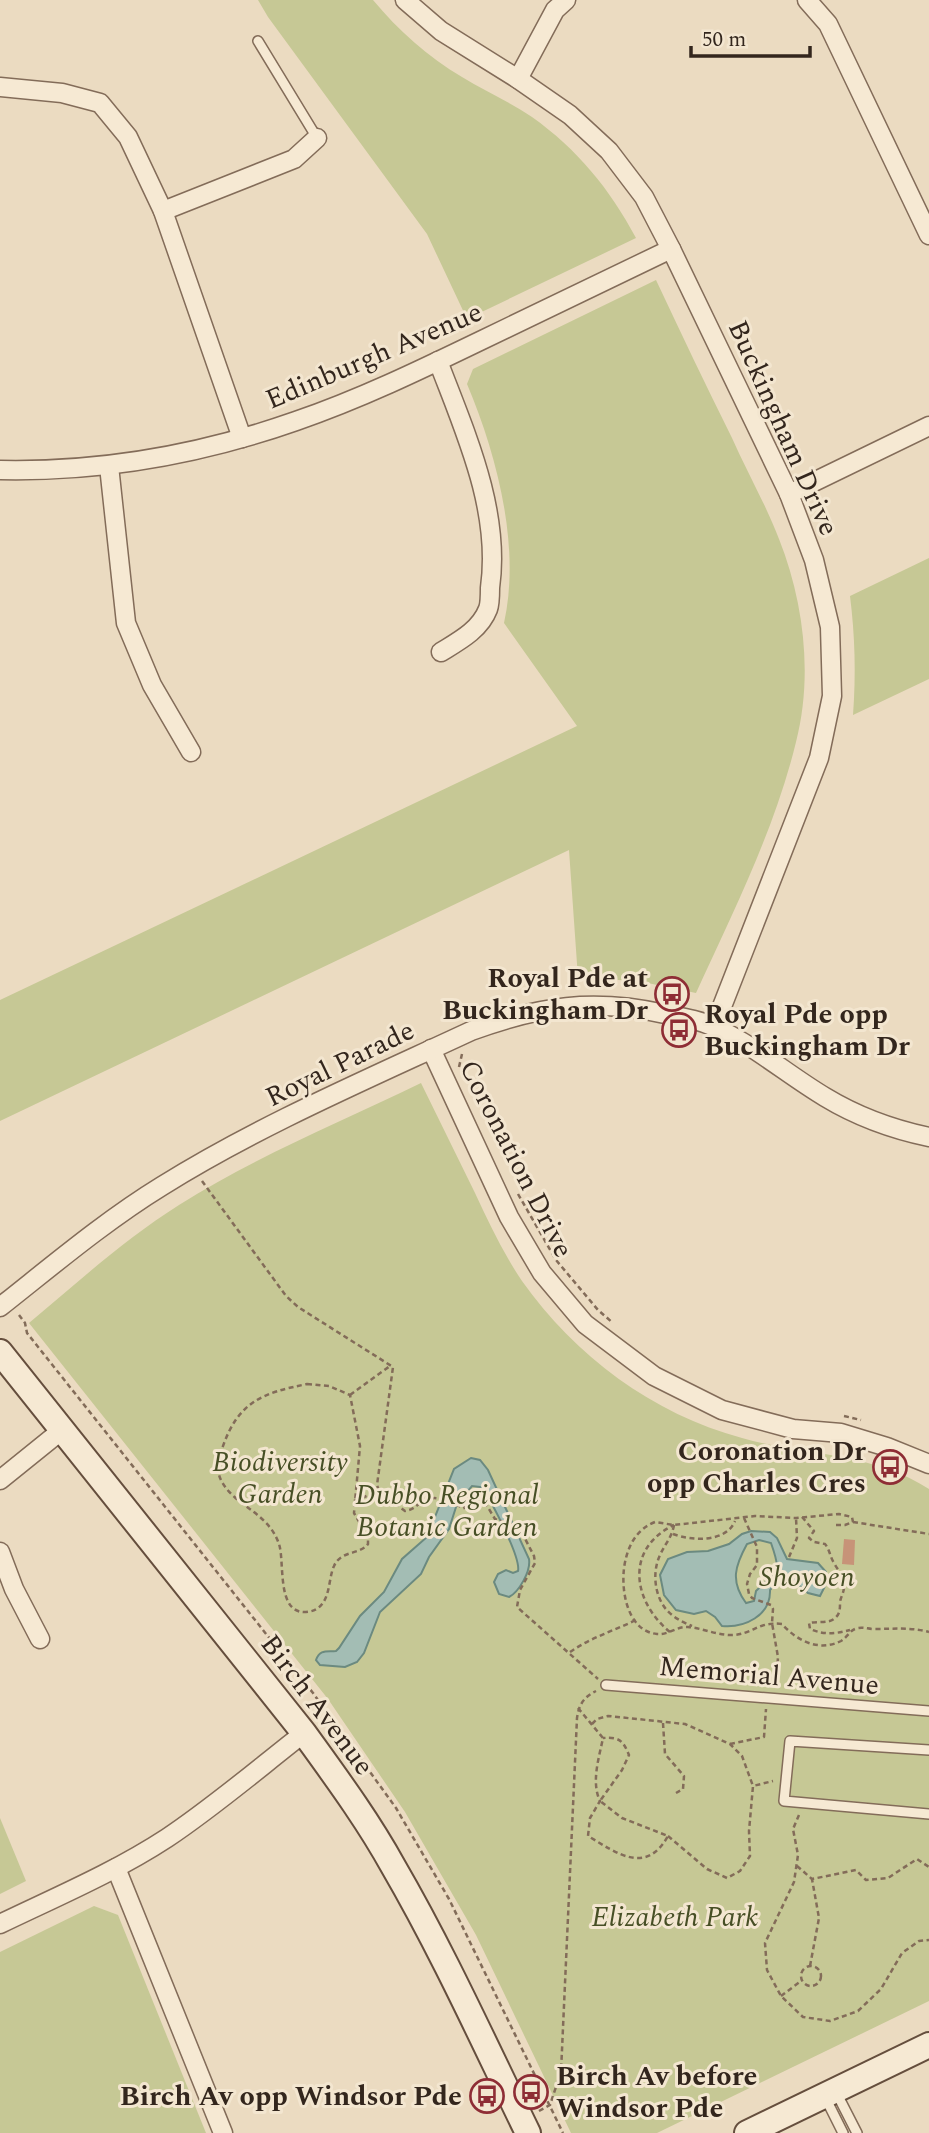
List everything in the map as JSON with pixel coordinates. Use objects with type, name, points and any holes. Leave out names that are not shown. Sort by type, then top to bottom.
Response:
[{"type":"street","name":"Buckingham Drive","points":[[405,0],[441,31],[570,115],[609,151],[644,197],[789,494],[814,560],[830,627],[832,696],[819,758],[714,1027]]},
{"type":"street","points":[[518,79],[555,10],[566,0]]},
{"type":"street","points":[[807,0],[828,24],[929,235]]},
{"type":"street","points":[[0,87],[62,93],[100,103],[128,137],[163,211],[242,438]]},
{"type":"street","points":[[163,211],[294,159],[317,138]]},
{"type":"street","name":"Edinburgh Avenue","points":[[0,470],[35,471],[109,466],[181,453],[296,422],[438,361],[671,249]]},
{"type":"street","points":[[438,361],[473,453],[489,527],[493,571],[488,610],[469,635],[441,652]]},
{"type":"street","points":[[789,494],[929,426]]},
{"type":"street","points":[[109,466],[126,623],[152,685],[191,752]]},
{"type":"street","name":"Royal Parade","points":[[0,1307],[123,1212],[192,1167],[254,1134],[431,1049],[513,1015],[591,1004],[634,1007],[714,1027],[865,1119],[929,1137]]},
{"type":"street","name":"Coronation Drive","points":[[431,1049],[509,1217],[542,1273],[585,1324],[654,1376],[722,1410],[793,1429],[841,1433],[929,1464]]},
{"type":"street","name":"Birch Avenue","points":[[0,1352],[304,1732],[348,1794],[393,1864],[439,1950],[525,2126]]},
{"type":"street","points":[[0,1480],[62,1430]]},
{"type":"street","points":[[0,1552],[13,1589],[40,1639]]},
{"type":"street","points":[[0,1924],[116,1868],[197,1818],[304,1732]]},
{"type":"street","points":[[116,1868],[223,2133]]},
{"type":"street","points":[[747,2133],[929,2045]]},
{"type":"lane","points":[[258,41],[317,138]]},
{"type":"lane","name":"Memorial Avenue","points":[[606,1685],[929,1711]]},
{"type":"lane","points":[[929,1750],[790,1741],[784,1801],[929,1814]]},
{"type":"lane","points":[[830,2093],[843,2133]]},
{"type":"lane","points":[[830,2093],[857,2133]]},
{"type":"path","points":[[460,1075],[458,1063],[461,1055],[471,1051]]},
{"type":"path","points":[[192,1167],[286,1296],[298,1307],[393,1367],[377,1485],[379,1490],[405,1511],[410,1511],[429,1498],[438,1497],[464,1508],[467,1498],[474,1493],[481,1496],[495,1519],[519,1527],[535,1563],[520,1590],[517,1607],[606,1685],[589,1695],[578,1708],[561,2072],[550,2105],[525,2126]]},
{"type":"path","points":[[517,1192],[556,1260],[598,1310],[619,1328]]},
{"type":"path","points":[[350,1395],[391,1365]]},
{"type":"path","points":[[307,1384],[329,1387],[350,1395],[360,1446],[354,1513],[368,1537],[368,1544],[365,1548],[346,1553],[334,1564],[330,1592],[321,1604],[310,1612],[299,1611],[290,1604],[284,1592],[280,1546],[269,1525],[223,1485],[218,1473],[219,1457],[235,1418],[247,1406],[285,1388],[307,1384]]},
{"type":"path","points":[[836,1415],[862,1420]]},
{"type":"path","points":[[354,1501],[379,1490]]},
{"type":"path","points":[[850,1630],[843,1641],[827,1645],[806,1644],[782,1625],[772,1623],[765,1623],[747,1633],[730,1635],[683,1627],[662,1635],[653,1634],[636,1620],[625,1600],[623,1589],[624,1567],[629,1548],[640,1531],[649,1524],[659,1522],[674,1525],[744,1518],[796,1518],[839,1514],[852,1517],[853,1522]]},
{"type":"path","points":[[802,1517],[814,1531],[809,1538],[825,1544],[832,1553],[834,1563],[844,1575],[845,1587],[836,1618],[829,1622],[818,1620],[809,1623],[810,1629],[835,1634],[862,1627],[910,1628],[929,1632]]},
{"type":"path","points":[[730,1744],[764,1737],[778,1657],[772,1623],[774,1609],[768,1603],[748,1594],[750,1573],[757,1565],[755,1542],[744,1518]]},
{"type":"path","points":[[789,1557],[797,1538],[796,1518]]},
{"type":"path","points":[[673,1534],[683,1538],[715,1536],[732,1528],[736,1519]]},
{"type":"path","points":[[836,1525],[853,1522],[929,1534]]},
{"type":"path","points":[[674,1525],[673,1534],[657,1560],[656,1587],[664,1607],[672,1616],[695,1628]]},
{"type":"path","points":[[670,1632],[647,1607],[640,1586],[639,1568],[642,1557],[657,1534],[674,1525]]},
{"type":"path","points":[[569,1653],[589,1639],[636,1620]]},
{"type":"path","points":[[578,1708],[603,1738],[597,1768],[596,1793],[600,1801],[622,1818],[668,1836],[707,1869],[727,1878],[740,1871],[750,1856],[753,1786],[742,1756],[730,1744],[685,1724],[608,1716],[597,1719],[592,1724]]},
{"type":"path","points":[[663,1723],[665,1754],[684,1776],[683,1789],[676,1793]]},
{"type":"path","points":[[603,1738],[615,1737],[623,1742],[629,1755],[590,1818],[588,1836],[610,1849],[639,1860],[660,1849],[668,1836]]},
{"type":"path","points":[[753,1786],[786,1777]]},
{"type":"path","points":[[804,1803],[793,1829],[798,1855],[794,1882],[784,1908],[765,1943],[767,1970],[781,1996],[803,2017],[830,2021],[858,2011],[880,1989],[902,1953],[919,1941],[929,1940]]},
{"type":"path","points":[[812,1879],[856,1870],[866,1880],[888,1878],[917,1859],[929,1867]]},
{"type":"path","points":[[781,1996],[801,1980],[802,1971],[810,1966],[819,1918],[812,1879],[797,1866]]},
{"type":"path","points":[[801,1980],[812,1986],[820,1980],[819,1970],[810,1966]]},
{"type":"green space","points":[[258,0],[373,0],[403,32],[437,61],[524,112],[564,143],[604,187],[636,238],[467,319],[427,234]]},
{"type":"green space","points":[[656,280],[774,526],[795,588],[805,665],[801,717],[777,807],[752,870],[696,993],[638,981],[578,978],[569,850],[0,1121],[0,1000],[577,726],[504,623],[509,594],[508,533],[488,441],[467,384],[473,369]]},
{"type":"green space","points":[[929,558],[929,679],[853,715],[855,655],[850,596]]},
{"type":"green space","points":[[421,1083],[502,1249],[522,1281],[566,1334],[618,1379],[647,1398],[709,1427],[766,1444],[861,1461],[907,1477],[929,1489],[929,2001],[657,2133],[571,2133],[476,1935],[405,1812],[328,1699],[29,1323],[121,1246],[179,1205],[268,1156]]},
{"type":"green space","points":[[0,1818],[26,1881],[0,1894]]},
{"type":"green space","points":[[94,1906],[118,1915],[206,2133],[0,2133],[0,1952]]},
{"type":"water","points":[[471,1458],[480,1460],[488,1470],[529,1559],[526,1575],[520,1586],[509,1597],[499,1594],[494,1582],[498,1574],[506,1570],[513,1573],[518,1571],[518,1564],[506,1532],[485,1492],[480,1487],[472,1486],[457,1504],[449,1529],[429,1557],[421,1574],[380,1612],[364,1653],[357,1662],[345,1667],[320,1665],[316,1660],[320,1654],[339,1648],[360,1616],[384,1592],[402,1559],[427,1537],[454,1469]]},
{"type":"water","points":[[751,1531],[770,1532],[777,1538],[787,1559],[818,1563],[826,1572],[826,1584],[820,1596],[808,1593],[796,1583],[775,1584],[761,1613],[747,1622],[730,1626],[722,1626],[706,1611],[694,1614],[676,1610],[664,1595],[660,1575],[668,1559],[687,1552],[708,1551],[729,1544]],"holes":[[[759,1540],[771,1543],[776,1570],[756,1591],[754,1601],[746,1603],[736,1580],[740,1559],[747,1544]]]},
{"type":"building","points":[[844,1539],[855,1540],[854,1565],[842,1564]]},
{"type":"place","name":"Royal Pde at Buckingham Dr","points":[[672,994]]},
{"type":"place","name":"Royal Pde opp Buckingham Dr","points":[[679,1030]]},
{"type":"place","name":"Coronation Dr opp Charles Cres","points":[[890,1467]]},
{"type":"place","name":"Birch Av before Windsor Pde","points":[[531,2092]]},
{"type":"place","name":"Birch Av opp Windsor Pde","points":[[487,2096]]},
{"type":"park label","name":"Biodiversity Garden","points":[[280,1478]]},
{"type":"park label","name":"Dubbo Regional Botanic Garden","points":[[447,1511]]},
{"type":"park label","name":"Shoyoen","points":[[807,1577]]},
{"type":"park label","name":"Elizabeth Park","points":[[675,1917]]}]
